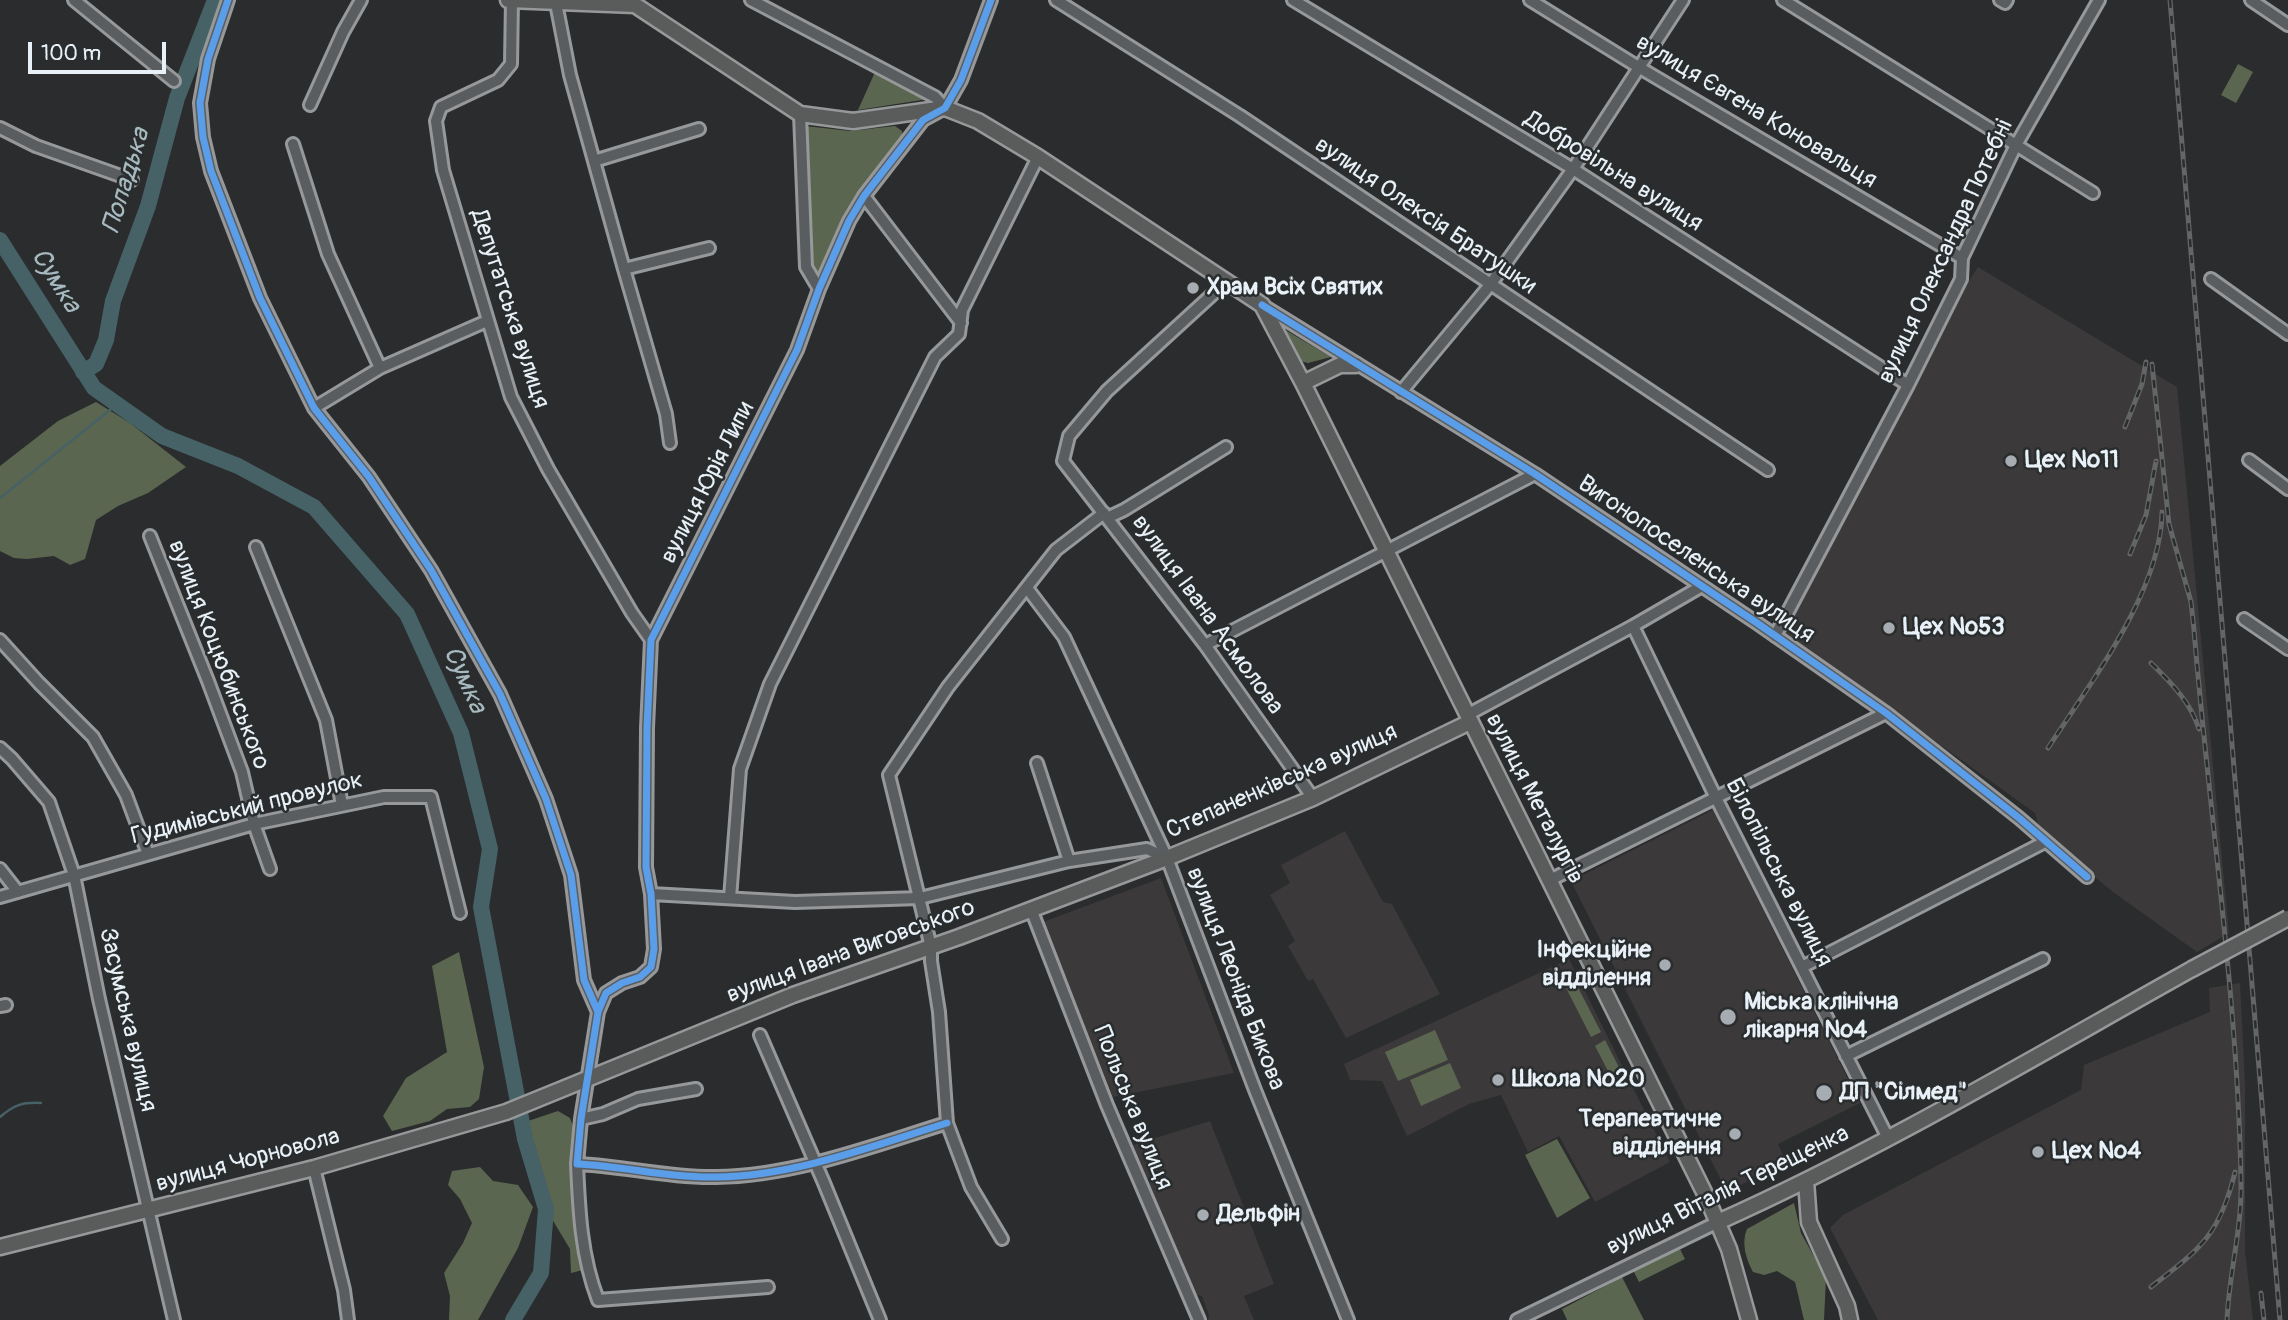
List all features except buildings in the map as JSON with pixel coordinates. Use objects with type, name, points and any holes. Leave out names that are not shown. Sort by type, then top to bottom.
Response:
[{"type":"main road","points":[[510,0],[635,5],[800,114],[853,121],[945,108]]},
{"type":"main road","name":"Вигонопоселенська вулиця","points":[[945,108],[978,121],[1038,157],[1262,305]]},
{"type":"main road","name":"вулиця Металургів","points":[[1262,305],[1718,1222],[1729,1249],[1749,1320]]},
{"type":"main road","points":[[1303,383],[1340,365],[1356,365]]},
{"type":"main road","name":"Степаненківська вулиця","points":[[1167,859],[1313,798],[1469,718]]},
{"type":"main road","name":"вулиця Івана Виговського","points":[[552,1095],[793,995],[1167,859]]},
{"type":"main road","name":"вулиця Віталія Терещенка","points":[[1718,1222],[1806,1181],[1888,1138],[2288,918]]},
{"type":"main road","name":"вулиця Чорновола","points":[[0,1247],[314,1168],[506,1112],[552,1095]]},
{"type":"main road","points":[[1806,1181],[1809,1222],[1847,1306],[1850,1320]]},
{"type":"street","points":[[74,0],[174,81]]},
{"type":"street","points":[[228,0],[208,59],[200,103],[203,137],[211,171],[260,298],[314,408],[369,477],[431,570],[500,694],[546,799],[571,875],[584,980],[598,1012],[581,1119],[577,1164],[581,1227],[588,1275],[598,1300],[768,1287]]},
{"type":"street","points":[[310,105],[343,32],[362,0]]},
{"type":"street","name":"Депутатська вулиця","points":[[510,0],[511,64],[498,80],[441,107],[436,121],[443,170],[511,397],[548,469],[632,613],[651,640]]},
{"type":"street","name":"Вигонопоселенська вулиця","points":[[751,0],[935,97],[945,108]]},
{"type":"street","name":"вулиця Юрія Липи","points":[[598,1012],[606,993],[622,983],[640,977],[651,967],[654,949],[651,894],[646,867],[651,640],[797,350],[819,289],[849,221],[864,196],[923,120],[945,108],[961,80],[991,0]]},
{"type":"street","name":"вулиця Олексія Братушки","points":[[1056,0],[1240,116],[1768,470]]},
{"type":"street","name":"Добровільна вулиця","points":[[1293,0],[1573,169],[1908,385]]},
{"type":"street","name":"вулиця Євгена Коновальця","points":[[1530,0],[1962,258]]},
{"type":"street","points":[[1401,392],[1490,285],[1573,169],[1684,0]]},
{"type":"street","points":[[1783,0],[2093,194]]},
{"type":"street","points":[[2000,0],[2005,4],[2007,0]]},
{"type":"street","name":"вулиця Олександра Потебні","points":[[1776,636],[1961,279],[1962,258],[2016,145],[2099,0]]},
{"type":"street","points":[[2251,0],[2288,25]]},
{"type":"street","points":[[556,3],[570,75],[666,414],[670,443]]},
{"type":"street","points":[[800,114],[806,267],[819,289]]},
{"type":"street","points":[[0,128],[36,146],[132,180]]},
{"type":"street","points":[[594,161],[699,129]]},
{"type":"street","points":[[293,144],[328,254],[380,368]]},
{"type":"street","points":[[730,898],[740,769],[770,684],[935,357],[959,334],[962,310],[1038,157]]},
{"type":"street","points":[[864,196],[961,323]]},
{"type":"street","points":[[624,269],[709,248]]},
{"type":"street","points":[[2211,279],[2288,334]]},
{"type":"street","name":"вулиця Івана Асмолова","points":[[1226,282],[1107,391],[1069,436],[1063,461],[1205,645],[1313,798]]},
{"type":"street","name":"Вигонопоселенська вулиця","points":[[1262,305],[1535,474],[1776,636],[1886,713],[2020,818],[2087,877]]},
{"type":"street","points":[[314,408],[380,368],[487,321]]},
{"type":"street","points":[[1002,1239],[971,1187],[947,1123],[931,947],[889,775],[948,687],[1056,550],[1106,515],[1124,510],[1226,447]]},
{"type":"street","points":[[2249,460],[2288,489]]},
{"type":"street","points":[[1205,645],[1535,474]]},
{"type":"street","name":"вулиця Коцюбинського","points":[[150,536],[242,772],[254,824],[270,869]]},
{"type":"street","points":[[256,547],[326,720],[342,805]]},
{"type":"street","name":"Степаненківська вулиця","points":[[1469,718],[1702,586]]},
{"type":"street","name":"вулиця Леоніда Бикова","points":[[1027,588],[1064,637],[1167,859],[1255,1090],[1348,1320]]},
{"type":"street","points":[[2244,619],[2288,649]]},
{"type":"street","name":"Білопільська вулиця","points":[[1633,626],[1716,798],[1888,1138]]},
{"type":"street","points":[[0,639],[93,737],[127,795],[148,855]]},
{"type":"street","points":[[1550,880],[1886,713]]},
{"type":"street","name":"Засумська вулиця","points":[[0,748],[50,802],[74,875],[99,999],[174,1320]]},
{"type":"street","points":[[1037,763],[1069,861]]},
{"type":"street","name":"Гудимівський провулок","points":[[0,897],[254,824],[384,797],[431,797],[460,914]]},
{"type":"street","points":[[1802,967],[2046,842]]},
{"type":"street","name":"Степаненківська вулиця","points":[[651,894],[794,902],[920,898],[1069,861],[1147,849],[1167,859]]},
{"type":"street","points":[[0,869],[18,891]]},
{"type":"street","name":"Польська вулиця","points":[[1031,909],[1107,1105],[1199,1320]]},
{"type":"street","points":[[1846,1056],[2043,959]]},
{"type":"street","points":[[760,1035],[880,1320]]},
{"type":"street","points":[[581,1119],[603,1114],[638,1099],[696,1089]]},
{"type":"street","points":[[577,1164],[615,1166],[669,1176],[719,1177],[815,1163],[947,1123]]},
{"type":"street","points":[[314,1168],[344,1290],[348,1320]]},
{"type":"street","name":"вулиця Віталія Терещенка","points":[[1517,1320],[1718,1222]]},
{"type":"shaded area","points":[[1978,267],[2177,387],[2229,933],[2197,952],[2113,892],[2040,831],[2035,813],[1785,633]]},
{"type":"shaded area","name":"Міська клінічна лікарня №4","points":[[1713,810],[1860,1103],[1778,1144],[1786,1162],[1727,1192],[1571,881]]},
{"type":"shaded area","points":[[1345,831],[1383,902],[1392,904],[1440,994],[1346,1038],[1313,979],[1308,981],[1288,946],[1295,941],[1270,895],[1290,883],[1281,865]]},
{"type":"shaded area","points":[[1161,878],[1234,1073],[1113,1097],[1043,922]]},
{"type":"shaded area","name":"Школа №20","points":[[1569,959],[1670,1162],[1595,1202],[1559,1136],[1528,1152],[1501,1095],[1469,1104],[1407,1136],[1382,1081],[1350,1080],[1344,1064]]},
{"type":"shaded area","points":[[2240,983],[2245,1084],[2245,1251],[2253,1320],[1878,1320],[1830,1228],[1843,1215],[2081,1090],[2084,1065],[2210,1012],[2209,988]]},
{"type":"shaded area","name":"Дельфін","points":[[1210,1121],[1274,1284],[1244,1296],[1254,1320],[1208,1320],[1209,1315],[1202,1296],[1193,1294],[1130,1146]]},
{"type":"green space","points":[[2238,64],[2253,72],[2236,103],[2221,95]]},
{"type":"green space","points":[[875,72],[928,99],[858,110]]},
{"type":"green space","points":[[805,126],[850,131],[895,126],[902,131],[902,137],[851,207],[818,274],[811,265]]},
{"type":"green space","points":[[1282,328],[1331,357],[1308,363],[1300,361]]},
{"type":"green space","points":[[96,402],[130,423],[186,467],[148,493],[118,506],[96,520],[85,559],[70,565],[54,556],[14,558],[0,551],[0,466],[58,421]]},
{"type":"green space","points":[[459,952],[484,1067],[479,1099],[470,1107],[447,1109],[430,1121],[392,1131],[383,1116],[406,1078],[447,1052],[432,966]]},
{"type":"green space","points":[[1570,972],[1601,1032],[1591,1037],[1561,978]]},
{"type":"green space","points":[[1435,1030],[1448,1060],[1398,1081],[1385,1052]]},
{"type":"green space","points":[[1605,1040],[1628,1085],[1618,1090],[1595,1046]]},
{"type":"green space","points":[[1450,1063],[1461,1088],[1421,1106],[1410,1080]]},
{"type":"green space","points":[[558,1111],[570,1118],[581,1147],[574,1210],[583,1270],[571,1273],[570,1249],[546,1209],[522,1123]]},
{"type":"green space","points":[[1557,1139],[1590,1198],[1557,1218],[1525,1155]]},
{"type":"green space","points":[[480,1167],[493,1181],[518,1185],[533,1207],[518,1248],[478,1320],[449,1320],[450,1296],[444,1273],[472,1223],[460,1199],[448,1185],[452,1171]]},
{"type":"green space","points":[[1794,1203],[1801,1233],[1826,1278],[1824,1320],[1804,1320],[1795,1282],[1777,1271],[1764,1275],[1753,1272],[1746,1256],[1744,1240],[1747,1229]]},
{"type":"green space","points":[[1679,1247],[1685,1259],[1639,1282],[1633,1270]]},
{"type":"green space","points":[[1622,1277],[1644,1320],[1567,1320],[1562,1309]]},
{"type":"waterway","name":"Попадька","points":[[83,372],[96,364],[106,340],[113,301],[148,206],[177,98],[215,0]]},
{"type":"waterway","name":"Сумка","points":[[0,240],[94,388],[162,436],[238,466],[314,507],[407,614],[461,733],[490,849],[481,907],[525,1139],[546,1209],[541,1273],[513,1320]]},
{"type":"waterway","points":[[0,498],[116,405]]},
{"type":"waterway","points":[[0,1117],[19,1105],[41,1103]]},
{"type":"railway","points":[[2170,0],[2280,1320]]},
{"type":"railway","points":[[2125,427],[2142,384],[2146,362]]},
{"type":"railway","points":[[2152,364],[2169,524],[2191,602],[2234,1044],[2241,1200],[2227,1320]]},
{"type":"railway","points":[[2130,554],[2146,515],[2156,461]]},
{"type":"railway","points":[[2048,748],[2102,666],[2137,605],[2159,542],[2162,512]]},
{"type":"railway","points":[[2151,663],[2185,701],[2199,729]]},
{"type":"railway","points":[[2151,1287],[2183,1262],[2206,1239],[2222,1211],[2235,1172]]},
{"type":"railway","points":[[2261,1293],[2264,1320]]},
{"type":"cycle path","points":[[228,0],[208,59],[200,103],[203,137],[211,171],[260,298],[314,408],[369,477],[431,570],[500,694],[546,799],[571,875],[584,980],[598,1012],[581,1119],[577,1164],[681,1176],[746,1175],[804,1166],[947,1123]]},
{"type":"cycle path","points":[[598,1012],[606,993],[622,983],[640,977],[651,967],[654,949],[651,894],[646,867],[651,640],[797,350],[819,289],[849,221],[864,196],[923,120],[945,108],[961,80],[991,0]]},
{"type":"cycle path","points":[[1262,305],[1535,474],[1757,623],[1886,713],[2019,818],[2087,877]]},
{"type":"place","name":"Храм Всіх Святих","points":[[1193,288]]},
{"type":"place","name":"Цех №11","points":[[2011,461]]},
{"type":"place","name":"Цех №53","points":[[1889,628]]},
{"type":"place","name":"Інфекційне відділення","points":[[1665,965]]},
{"type":"place","name":"Міська клінічна лікарня №4","points":[[1728,1017]]},
{"type":"place","name":"Школа №20","points":[[1498,1080]]},
{"type":"place","name":"ДП \"Сілмед\"","points":[[1824,1093]]},
{"type":"place","name":"Терапевтичне відділення","points":[[1735,1134]]},
{"type":"place","name":"Цех №4","points":[[2038,1152]]},
{"type":"place","name":"Дельфін","points":[[1203,1215]]}]
